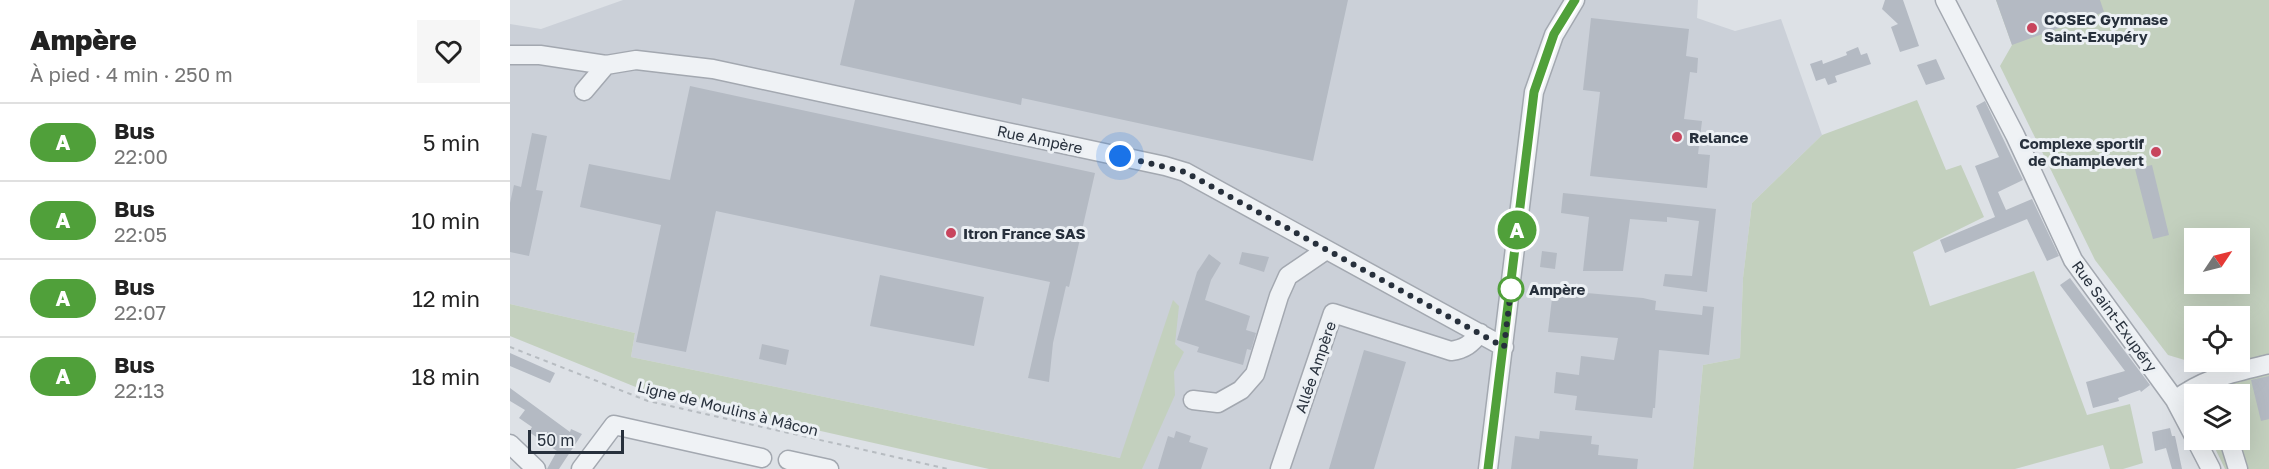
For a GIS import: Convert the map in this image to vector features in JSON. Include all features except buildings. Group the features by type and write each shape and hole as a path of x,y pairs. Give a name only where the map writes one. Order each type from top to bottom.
{"street":[{"path":"1488,469 1534,92 1554,34 1575,0"},
{"name":"Rue Saint-Exupéry","path":"1945,0 2015,135 2073,260 2175,400 2184,417"},
{"name":"Rue Ampère","path":"510,55 540,55 606,65 636,60 713,69 1166,166 1185,172 1504,347"},
{"path":"584,91 606,65"},
{"path":"1193,400 1218,403 1241,390 1255,374 1279,296 1288,276 1326,250"},
{"name":"Allée Ampère","path":"1280,469 1333,313 1451,351 1462,350 1471,344 1480,333"},
{"path":"2175,400 2196,384 2209,378 2269,364"},
{"path":"581,469 614,425 762,458"},
{"path":"510,444 536,469"},
{"name":"Rue Saint-Exupéry","path":"2201,450 2211,469"},
{"path":"2232,450 2238,469"},
{"path":"788,460 829,469"}],"path":[{"name":"Ligne de Moulins à Mâcon","path":"510,347 648,401 948,469"}],"shaded area":[{"path":"623,0 1698,0 1697,18 1735,31 1781,19 1822,135 1752,203 1743,278 1740,358 1703,365 1693,469 1121,469 1120,458 631,357 635,333 510,304 510,24 541,29"}],"green space":[{"name":"Complexe sportif de Champlevert","path":"1996,0 2269,0 2269,354 2250,359 2250,306 2184,306 2184,360 2168,355 2095,260 2000,66 2012,45"},
{"path":"1917,100 1946,170 1961,165 1984,217 1913,252 1930,306 2034,271 2087,415 2130,404 2143,463 2123,469 2110,469 2103,445 2015,469 1693,469 1703,365 1740,358 1743,278 1752,203 1822,135"},
{"path":"1173,300 1179,306 1175,344 1184,352 1174,372 1175,395 1142,469 989,469 648,392 510,336 510,304 635,333 631,357 1120,458"},
{"path":"2269,374 2269,469 2225,469 2216,450 2250,450 2250,384 2229,384"}],"bus line":[{"name":"A","path":"1488,469 1534,92 1554,34 1575,0"}],"place":[{"name":"COSEC Gymnase Saint-Exupéry","path":"2032,28"},
{"name":"Relance","path":"1677,137"},
{"name":"Complexe sportif de Champlevert","path":"2156,152"},
{"name":"Itron France SAS","path":"951,233"},
{"name":"Ampère","path":"1511,289"}],"route":[{"path":"1120,156 1185,172 1210,188 1504,347 1511,289"}]}
